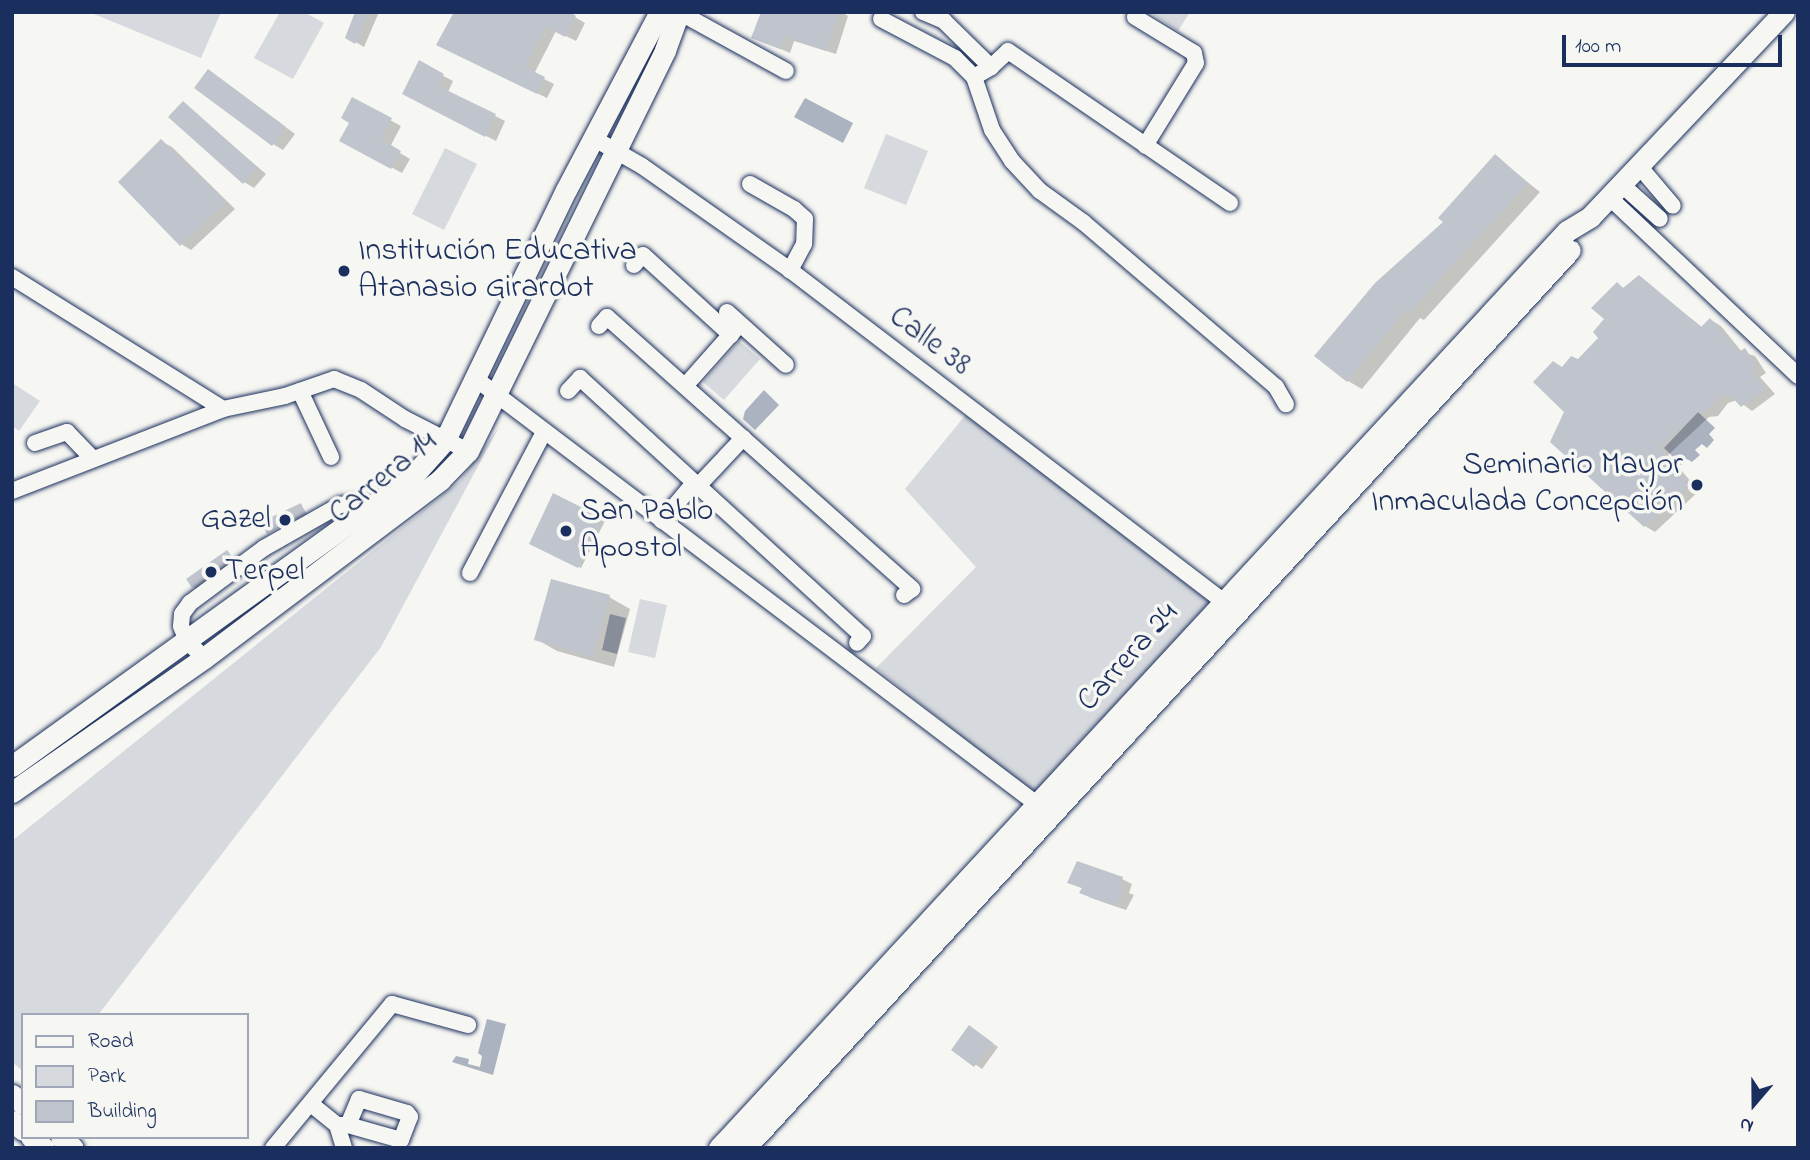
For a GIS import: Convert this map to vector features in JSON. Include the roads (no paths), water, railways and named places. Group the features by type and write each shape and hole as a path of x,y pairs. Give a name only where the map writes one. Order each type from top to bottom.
{"main road":[{"name":"Carrera 14","path":"12,766 412,477 444,440 566,190 660,12"},
{"name":"Carrera 14","path":"12,792 204,658 440,480 468,451 665,50 679,12"},
{"name":"Carrera 24","path":"719,1148 1045,810 1472,357 1578,241 1590,216 1784,12"},
{"name":"Carrera 24","path":"745,1148 1045,810 1223,601 1472,357"}],"street":[{"path":"679,12 786,71"},
{"path":"923,12 944,21 991,67"},
{"path":"1135,17 1194,53 1196,63 1145,146"},
{"path":"881,19 955,58 974,77 992,130 1012,161 1040,191 1083,222 1276,387 1286,404"},
{"path":"974,77 991,67 1008,51 1230,203"},
{"name":"Calle 38","path":"593,138 790,270 1223,601"},
{"path":"1639,166 1673,206"},
{"path":"750,184 794,209 805,219 804,244 790,270"},
{"path":"566,190 588,203"},
{"path":"1615,191 1660,219"},
{"path":"1615,191 1798,376"},
{"path":"634,265 643,255 735,330 786,365"},
{"path":"12,277 223,409"},
{"path":"727,312 735,330"},
{"path":"599,326 607,317 912,589 904,595"},
{"path":"685,386 735,330"},
{"path":"568,391 580,378 863,635 857,643"},
{"path":"12,491 223,409 300,391 334,379 361,390 444,440 468,451"},
{"path":"476,379 1045,810"},
{"path":"300,391 331,457"},
{"path":"35,443 67,432 93,459"},
{"path":"470,573 544,432"},
{"path":"665,524 743,438"},
{"path":"204,658 187,641 182,614 190,603 264,548 340,505 356,503 370,507"},
{"path":"264,548 280,572"},
{"path":"273,1148 392,1004 468,1025"},
{"path":"311,1104 343,1125 344,1148"}],"place":[{"name":"Institución Educativa Atanasio Girardot","path":"344,271"},
{"name":"Seminario Mayor Inmaculada Concepción","path":"1697,485"},
{"name":"Gazel","path":"285,520"},
{"name":"San Pablo Apostol","path":"566,531"},
{"name":"Terpel","path":"211,572"}]}
